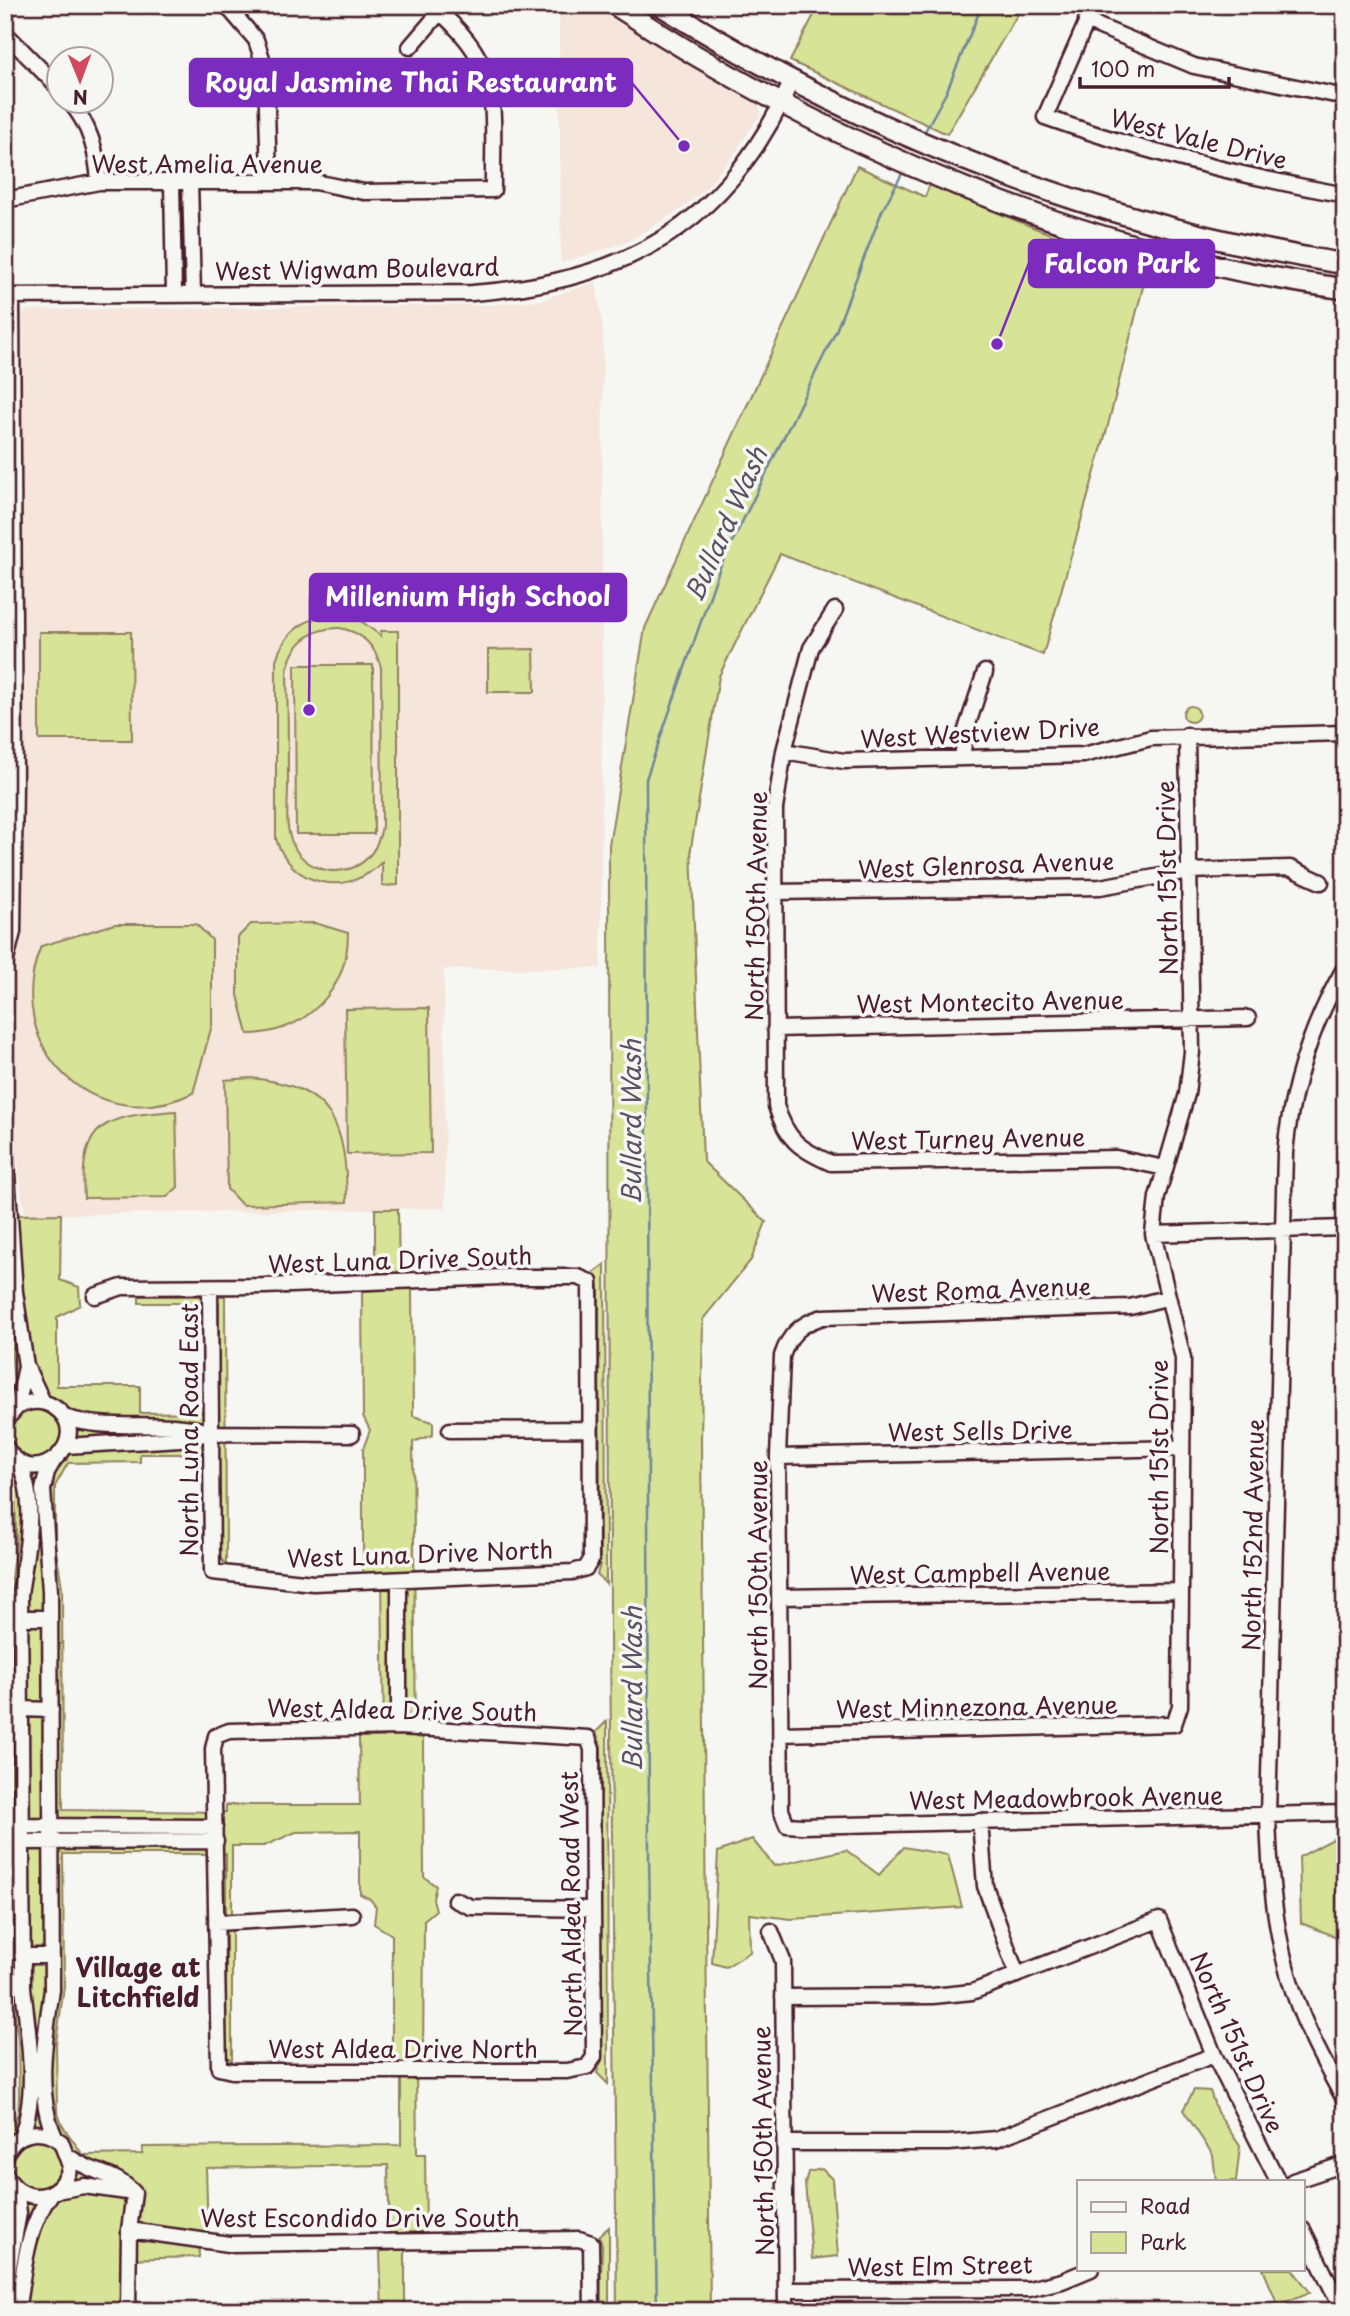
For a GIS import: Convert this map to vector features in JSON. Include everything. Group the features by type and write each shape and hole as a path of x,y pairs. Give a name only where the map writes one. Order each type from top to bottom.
{"main road":[{"path":"615,5 781,105 930,173 1056,220 1170,254 1246,272 1345,289"},
{"path":"660,5 791,82 885,128 1046,192 1236,245 1345,264"}],"street":[{"path":"226,5 256,40 266,71 269,181"},
{"path":"1094,5 1086,21 1194,66 1345,97"},
{"path":"410,47 436,9"},
{"name":"West Amelia Avenue","path":"5,200 99,182 269,181 315,182 363,191 493,190 492,99 488,74 475,48 436,9"},
{"name":"West Vale Drive","path":"1086,21 1045,117 1164,156 1251,177 1345,195"},
{"path":"5,33 46,75"},
{"name":"West Wigwam Boulevard","path":"9,296 472,293 541,284 587,273 640,251 706,208 739,174 763,140 791,82"},
{"path":"79,116 89,132 97,157 99,182"},
{"path":"172,182 174,294"},
{"path":"190,182 193,294"},
{"path":"5,964 13,932 10,874 9,296"},
{"name":"North 150th Avenue","path":"783,1129 776,1106 775,809 784,751 811,648 835,610"},
{"path":"962,758 966,730 985,672"},
{"name":"West Westview Drive","path":"784,751 828,760 1083,755 1151,738 1345,733"},
{"name":"North 151st Drive","path":"1174,1724 1180,1706 1183,1358 1177,1324 1166,1298 1153,1234 1157,1197 1187,1094 1192,1052 1187,735"},
{"name":"West Glenrosa Avenue","path":"774,892 1100,887 1189,870 1290,868 1321,882"},
{"name":"North 152nd Avenue","path":"1345,967 1318,1019 1294,1093 1285,1153 1268,1815 1272,1890 1281,1952 1307,2029 1345,2101"},
{"name":"West Montecito Avenue","path":"775,1029 1248,1018"},
{"name":"West Turney Avenue","path":"783,1129 804,1151 831,1163 1116,1158 1165,1168"},
{"path":"5,1143 12,1270 26,1366 43,1402"},
{"path":"1153,1234 1345,1228"},
{"name":"West Luna Drive South","path":"95,1296 122,1287 578,1277 590,1282 590,1429"},
{"name":"North Luna Road East","path":"210,1287 212,1572"},
{"name":"West Roma Avenue","path":"798,1328 810,1321 838,1315 1130,1307 1166,1298"},
{"name":"North 150th Avenue","path":"788,1825 781,1811 778,1457 782,1356 786,1344 798,1328"},
{"path":"5,1421 17,1406 26,1366"},
{"path":"17,1406 43,1402 51,1405 64,1417 86,1425 182,1425 210,1433"},
{"path":"64,1417 68,1436 66,1446 47,1472 43,1490 50,1618 52,1956 52,1990 45,2037 45,2101 48,2123 68,2156 87,2169 122,2180 134,2193"},
{"path":"450,1430 590,1429"},
{"name":"West Luna Drive North","path":"212,1572 313,1583 573,1572 586,1568 592,1560 590,1429"},
{"path":"66,1446 180,1439 210,1433 352,1434"},
{"path":"5,1446 16,1460 27,1485 28,1542 20,1594 20,1618 22,1956 28,2036 29,2114 20,2137"},
{"name":"West Sells Drive","path":"778,1457 1182,1448"},
{"path":"16,1460 35,1466 54,1460"},
{"path":"399,1580 399,1727"},
{"name":"West Campbell Avenue","path":"780,1597 1181,1591"},
{"path":"20,1618 50,1618"},
{"path":"21,1709 51,1710"},
{"name":"West Minnezona Avenue","path":"781,1734 1174,1724"},
{"name":"West Aldea Drive South","path":"215,1834 213,1749 216,1736 229,1731 399,1727 588,1738"},
{"name":"North Aldea Road West","path":"587,2067 594,2057 592,1749 588,1738"},
{"name":"West Meadowbrook Avenue","path":"788,1825 1345,1814"},
{"path":"783,1997 947,1996 983,1989 1017,1975 985,1886 980,1821"},
{"path":"22,1826 215,1834"},
{"path":"22,1842 215,1834"},
{"path":"215,1834 216,1923 352,1915"},
{"path":"455,1900 471,1907 593,1909"},
{"name":"North 151st Drive","path":"1017,1975 1159,1920 1214,2055 1277,2180"},
{"name":"West Aldea Drive North","path":"216,1923 219,2068 232,2071 402,2073 568,2071 587,2067"},
{"name":"North 150th Avenue","path":"771,1931 783,1961 786,2311"},
{"path":"22,1956 52,1956"},
{"path":"785,2143 949,2143 996,2139 1214,2055"},
{"path":"5,2158 12,2143 20,2137 38,2132 55,2137"},
{"path":"17,2311 38,2211 68,2176 68,2156"},
{"path":"1296,2180 1345,2164"},
{"path":"5,2173 16,2190 19,2213 5,2287"},
{"path":"16,2190 33,2197 84,2186 134,2193"},
{"path":"128,2311 129,2230 134,2193"},
{"name":"West Escondido Drive South","path":"129,2230 229,2245 579,2239 591,2243 592,2311"},
{"path":"1304,2232 1343,2311"},
{"name":"West Elm Street","path":"787,2290 1029,2289 1062,2281 1089,2270"}],"shaded area":[{"path":"564,5 601,5 682,58 757,100 761,113 735,153 707,187 684,207 627,242 561,263 559,18"},
{"path":"596,282 603,330 601,968 444,969 445,1208 25,1215 5,1077 5,971 11,955 18,317 29,310 490,305 540,300"}],"green space":[{"path":"814,5 1023,5 947,134 790,61 816,11"},
{"path":"857,166 925,197 930,184 1065,239 1093,248 1150,259 1107,429 1043,655 780,554 719,676 691,848 703,1161 766,1222 751,1260 703,1319 701,1441 710,2311 617,2311 610,1641 609,845 645,628"},
{"path":"329,615 357,618 381,636 381,631 398,631 398,885 382,886 382,862 353,880 337,883 307,877 294,868 283,855 276,839 276,660 289,635 303,624","holes":["340,628 361,636 371,646 381,667 382,826 376,845 364,861 352,868 334,871 316,867 308,862 295,849 289,834 287,674 297,646 311,634"]},
{"path":"39,632 131,632 132,740 39,740"},
{"path":"534,649 535,692 488,692 488,650"},
{"path":"295,665 373,665 374,834 296,834"},
{"path":"1188,706 1194,706 1199,714 1197,720 1188,722 1183,717 1183,711"},
{"path":"315,923 348,933 346,954 331,990 305,1017 269,1032 248,1034 238,995 238,937 251,924"},
{"path":"115,924 196,924 212,940 212,1025 193,1093 156,1104 122,1104 91,1094 64,1075 45,1049 34,1018 32,983 41,946"},
{"path":"429,1008 431,1153 347,1154 345,1009"},
{"path":"250,1078 278,1082 300,1090 317,1100 330,1114 343,1151 347,1202 242,1205 227,1189 225,1080"},
{"path":"176,1111 178,1187 167,1197 84,1198 87,1152 102,1127 132,1116"},
{"path":"375,1209 398,1209 399,1289 412,1289 413,1416 433,1422 433,1435 413,1442 416,1737 423,1738 424,1877 436,1886 433,1899 436,1910 424,1920 423,2063 416,2064 417,2154 425,2154 426,2232 405,2233 405,2311 382,2311 380,2251 390,2251 388,2165 206,2168 208,2234 198,2233 199,2257 121,2259 121,2311 5,2311 5,2229 8,2213 5,2198 5,2135 18,2113 19,2097 18,2038 11,1991 10,1584 16,1543 15,1484 5,1467 5,1400 14,1383 11,1347 5,1348 5,1239 17,1215 61,1214 60,1280 79,1287 80,1305 57,1317 57,1386 140,1386 140,1413 219,1412 219,1303 139,1303 139,1296 225,1296 226,1565 220,1558 219,1454 140,1454 140,1462 68,1463 55,1486 55,1544 62,1587 63,1810 226,1812 226,1805 360,1805 359,1737 384,1737 382,1573 363,1574 363,1449 370,1430 363,1416 362,1291 375,1290","holes":["360,1831 360,1894 370,1899 376,1907 374,1924 392,1935 392,2063 401,2064 401,2145 143,2147 142,2154 83,2155 62,2125 57,2110 56,2043 64,1987 63,1854 226,1854 226,2055 232,2062 232,1846 264,1846 296,1832"]},
{"path":"605,1264 606,1584 597,1575 600,1564 599,1286 594,1272"},
{"path":"607,1721 608,2084 597,2073 601,2061 601,1745 596,1732"},
{"path":"1335,1838 1345,1839 1345,1914 1339,1938 1301,1923 1299,1857"},
{"path":"752,1839 774,1866 846,1850 879,1875 904,1847 948,1855 962,1907 791,1919 749,1914 750,1952 726,1967 712,1963 718,1852"},
{"path":"1194,2090 1210,2091 1217,2112 1240,2146 1236,2180 1216,2180 1213,2155 1183,2110"},
{"path":"822,2169 832,2179 838,2256 812,2259 805,2183 808,2172"},
{"path":"609,2227 609,2311 600,2311 602,2245 599,2236"},
{"path":"1263,2270 1293,2270 1310,2292 1278,2305"}],"waterway":[{"name":"Bullard Wash","path":"924,133 946,93 982,5"},
{"name":"Bullard Wash","path":"657,2311 649,1859 646,779 720,567 836,331 882,211 904,170"}],"place":[{"name":"Royal Jasmine Thai Restaurant","path":"684,146"},
{"name":"Falcon Park","path":"997,344"},
{"name":"Millenium High School","path":"309,710"}],"district":[{"name":"Village at Litchfield","path":"138,1980"}]}
